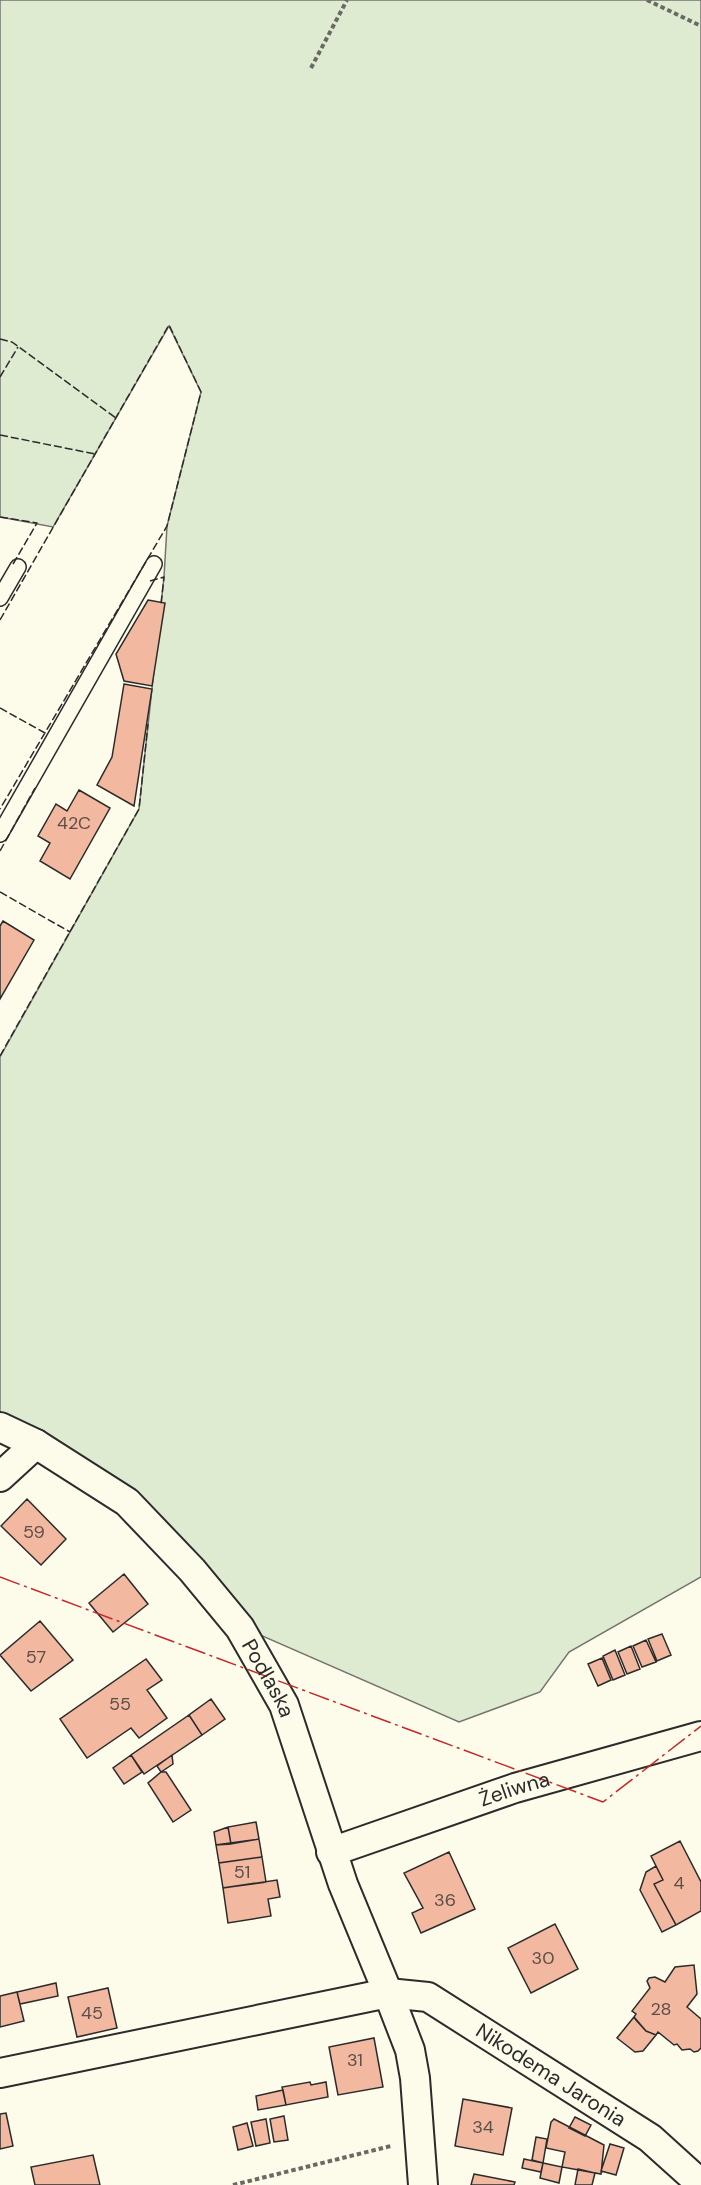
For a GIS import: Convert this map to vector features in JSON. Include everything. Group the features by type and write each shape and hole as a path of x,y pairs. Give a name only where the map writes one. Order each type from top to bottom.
{"street":[{"name":"Podlaska","path":"0,1427 36,1444 127,1502 192,1570 240,1628 284,1705 331,1852 410,2050 423,2185"},
{"path":"0,1477 36,1444"},
{"name":"Żeliwna","path":"331,1852 515,1788 701,1736"},
{"path":"0,2073 388,1993"},
{"name":"Nikodema Jaronia","path":"388,1993 428,1997 650,2138 701,2184"}],"lane":[{"path":"0,834 154,564"},
{"path":"0,598 18,567"}],"path":[{"path":"311,68 347,0"},
{"path":"647,0 701,27"},
{"path":"233,2185 420,2138"}],"green space":[{"path":"0,0 701,0 701,1577 569,1652 540,1692 459,1722 260,1635 206,1566 0,1417 0,1057 139,809 164,577 167,526 201,392 169,326 53,527 0,517"}],"building":[{"path":"148,600 165,603 152,686 124,681 116,654"},
{"path":"124,684 152,689 134,806 97,785 112,757"},
{"path":"79,790 110,808 70,879 40,861 50,843 38,836 56,804 67,811"},
{"path":"3,921 34,940 0,999 0,926"},
{"path":"27,1499 66,1539 41,1565 1,1526"},
{"path":"124,1574 148,1604 113,1632 89,1603"},
{"path":"40,1621 73,1660 31,1691 0,1655"},
{"path":"662,1634 671,1655 657,1661 648,1639"},
{"path":"646,1640 656,1662 642,1667 633,1646"},
{"path":"631,1646 640,1669 627,1674 618,1652"},
{"path":"615,1650 625,1675 613,1680 603,1656"},
{"path":"602,1658 611,1680 598,1686 588,1664"},
{"path":"146,1659 162,1680 147,1690 167,1718 139,1738 131,1728 87,1758 60,1719"},
{"path":"211,1699 225,1719 202,1735 189,1715"},
{"path":"189,1715 202,1735 144,1774 131,1755"},
{"path":"131,1755 142,1772 124,1784 113,1768"},
{"path":"172,1755 173,1764 161,1772 157,1766"},
{"path":"161,1772 166,1772 191,1810 173,1822 148,1783"},
{"path":"256,1822 259,1839 231,1844 228,1827"},
{"path":"228,1827 231,1844 216,1845 214,1832"},
{"path":"259,1839 262,1857 219,1863 216,1845"},
{"path":"680,1841 701,1882 701,1911 676,1925 654,1884 663,1880 651,1856"},
{"path":"449,1852 475,1909 421,1933 412,1913 423,1908 404,1873"},
{"path":"262,1857 266,1882 223,1888 219,1863"},
{"path":"656,1866 663,1880 654,1884 676,1925 662,1932 640,1890 646,1872"},
{"path":"277,1880 280,1897 268,1899 271,1916 228,1923 223,1888"},
{"path":"555,1924 578,1969 531,1993 508,1948"},
{"path":"694,1965 697,1994 687,2007 701,2019 701,2048 694,2052 690,2049 682,2050 658,2032 656,2035 646,2031 636,2020 634,2017 636,2014 632,2011 650,1988 647,1981 649,1978 655,1977 665,1982 675,1967"},
{"path":"56,1983 58,1996 20,2004 17,1992"},
{"path":"108,1988 117,2028 77,2037 68,1997"},
{"path":"17,1992 24,2021 0,2027 0,1996"},
{"path":"634,2017 646,2031 656,2035 643,2051 635,2052 617,2038"},
{"path":"374,2038 383,2087 338,2095 329,2047"},
{"path":"310,2082 311,2085 326,2082 328,2097 286,2105 282,2087"},
{"path":"283,2090 286,2105 258,2110 256,2096"},
{"path":"463,2099 512,2108 503,2155 455,2146"},
{"path":"6,2113 13,2146 0,2149 0,2114"},
{"path":"284,2116 288,2140 274,2142 270,2119"},
{"path":"575,2117 591,2125 585,2136 569,2128"},
{"path":"266,2119 270,2143 256,2146 251,2122"},
{"path":"554,2119 604,2145 601,2174 562,2167 565,2152 546,2148 551,2122"},
{"path":"247,2123 253,2146 238,2150 233,2127"},
{"path":"536,2137 547,2139 543,2163 532,2160"},
{"path":"610,2144 624,2148 616,2175 601,2171"},
{"path":"93,2155 100,2185 35,2185 31,2167"},
{"path":"524,2159 543,2163 541,2172 522,2168"},
{"path":"543,2163 562,2167 559,2183 540,2178"},
{"path":"578,2169 595,2173 592,2185 575,2185"},
{"path":"474,2174 515,2182 514,2185 471,2185"}],"fence":[{"path":"0,620 169,325 201,392 167,526 0,809"},
{"path":"0,339 12,342 116,418"},
{"path":"0,377 18,347"},
{"path":"0,435 95,454"},
{"path":"0,517 37,523 13,564"},
{"path":"150,581 164,577 161,604"},
{"path":"0,708 45,733"},
{"path":"0,1056 139,809 148,724"},
{"path":"0,851 35,788"},
{"path":"0,892 70,932"}],"power":[{"path":"0,1577 603,1802 701,1726"}]}
